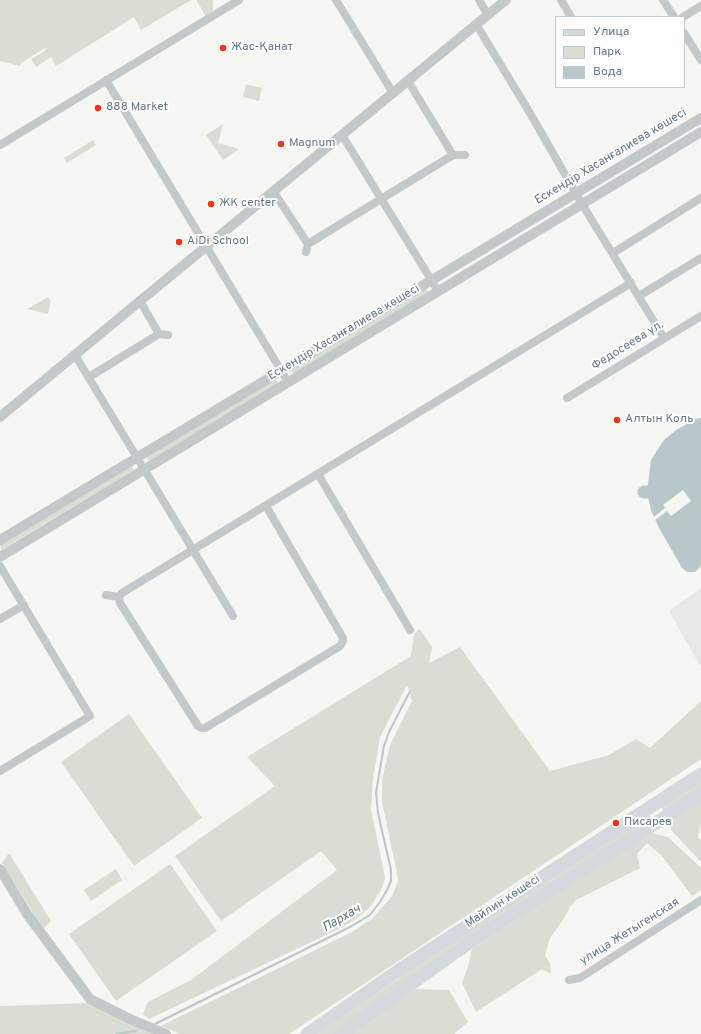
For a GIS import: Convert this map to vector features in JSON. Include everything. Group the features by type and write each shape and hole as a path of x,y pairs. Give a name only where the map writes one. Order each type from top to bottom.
{"main road":[{"name":"Майлин көшесі","path":"307,1034 399,970 701,774"},
{"name":"Майлин көшесі","path":"341,1034 466,945 701,794"},
{"path":"650,807 659,821"}],"street":[{"path":"0,144 239,0"},
{"path":"336,0 393,93"},
{"path":"479,0 488,15"},
{"path":"0,417 506,0"},
{"path":"561,0 570,16"},
{"path":"663,0 673,16"},
{"path":"685,16 701,6"},
{"path":"476,24 530,113 582,204 664,338"},
{"path":"685,35 701,60"},
{"path":"106,80 288,382"},
{"path":"408,81 453,155"},
{"name":"Ескендір Хасанғалиева көшесі","path":"0,540 701,118"},
{"name":"Ескендір Хасанғалиева көшесі","path":"0,557 701,132"},
{"path":"342,135 438,291"},
{"path":"273,191 307,248 381,199 453,155 464,155"},
{"path":"613,253 701,198"},
{"path":"638,296 701,258"},
{"path":"266,506 343,638 342,644 205,728 201,728 198,726 120,603 119,597 122,592 192,551 631,283"},
{"path":"140,301 160,334"},
{"name":"Федосеева ул.","path":"567,398 701,316"},
{"path":"89,378 160,334 168,335"},
{"path":"75,355 232,616"},
{"path":"318,474 410,630"},
{"path":"0,566 90,716 0,771"},
{"path":"106,595 119,597"},
{"path":"0,619 24,604"},
{"path":"0,869 27,914 90,999 130,1019 166,1034"},
{"name":"улица Жетыгенская","path":"569,980 580,978 673,917 690,909 701,900"}],"shaded area":[{"path":"701,588 701,667 669,611"}],"green space":[{"path":"0,0 191,0 141,30 134,17 56,66 51,57 36,67 31,59 46,50 45,48 21,63 20,66 0,61"},
{"path":"196,0 213,0 213,11 206,16"},
{"path":"246,84 262,88 259,101 243,97"},
{"path":"223,124 218,143 239,149 223,160 206,135"},
{"path":"93,140 96,145 67,163 64,158"},
{"path":"424,286 428,292 293,374 290,368"},
{"path":"48,297 51,301 48,314 27,309"},
{"path":"275,378 278,383 149,461 146,456"},
{"path":"131,465 134,470 1,550 0,543"},
{"path":"420,629 432,647 429,663 460,647 550,771 609,755 636,739 650,748 701,701 701,759 289,1034 179,1034 161,1026 352,932 373,918 392,896 398,881 382,802 382,780 390,745 412,701 407,685 380,737 373,779 371,809 385,878 381,890 371,906 358,918 341,928 149,1019 143,1014 148,1002 191,980 337,870 321,851 221,921 175,856 275,786 247,757 411,656 414,634"},
{"path":"129,714 202,818 134,866 61,762"},
{"path":"701,780 701,789 664,812 660,806"},
{"path":"701,801 701,823 698,837 701,840 701,862 672,831 669,822"},
{"path":"648,813 652,820 335,1034 318,1034 460,936"},
{"path":"651,833 668,837 701,868 701,890 692,896 662,856 647,843 637,854 640,868 576,900 570,907 565,917 550,938 545,955 550,964 551,974 542,969 476,1012 462,983 472,949"},
{"path":"9,853 51,921 43,929 2,863"},
{"path":"170,864 217,931 116,1001 69,934"},
{"path":"116,869 122,880 91,901 84,890"},
{"path":"414,989 449,990 468,1022 454,1034 350,1034"},
{"path":"90,1003 154,1034 0,1034 0,1006"}],"water":[{"path":"701,418 701,566 695,572 687,572 682,568 658,526 651,510 647,492 651,460 664,440 676,430 696,419"}],"pier":[{"path":"683,490 691,501 671,516 667,511 655,520 654,517 665,508 663,505"}],"waterway":[{"name":"Пархач","path":"155,1024 350,927 370,915 380,902 391,881 391,870 378,813 376,792 384,746 389,732 409,693"},
{"name":"Пархач","path":"116,1034 136,1031"}],"place":[{"name":"Жас-Қанат","path":"223,48"},
{"name":"888 Market","path":"98,108"},
{"name":"Magnum","path":"281,144"},
{"name":"ЖК center","path":"211,204"},
{"name":"AiDi School","path":"179,242"},
{"name":"Алтын Коль","path":"617,420"},
{"name":"Писарев","path":"616,823"}]}
